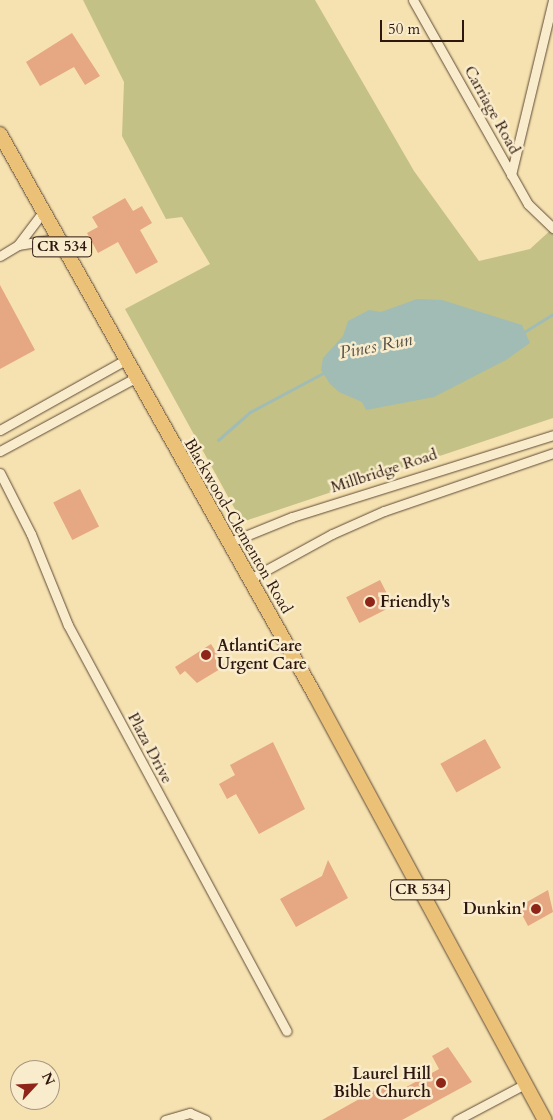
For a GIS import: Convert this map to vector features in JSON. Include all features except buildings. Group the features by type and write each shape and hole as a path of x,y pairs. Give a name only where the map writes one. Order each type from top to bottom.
{"main road":[{"name":"Blackwood-Clementon Road","path":"0,134 57,240 248,580 315,695 546,1120"}],"street":[{"name":"Carriage Road","path":"413,0 528,204 553,228"},
{"path":"511,176 553,0"},
{"path":"0,256 18,245 43,212"},
{"path":"18,245 57,240"},
{"path":"0,430 125,360"},
{"path":"0,451 135,378"},
{"name":"Millbridge Road","path":"228,543 299,514 553,435"},
{"path":"248,580 332,534 384,511 553,453"},
{"name":"Plaza Drive","path":"0,474 31,534 54,599 287,1031"},
{"path":"457,1120 525,1084"},
{"path":"165,1120 190,1113 206,1120"}],"shaded area":[{"path":"83,0 315,0 414,171 479,261 530,249 553,228 553,418 242,522 125,309 210,264 182,217 166,219 122,136 124,82"}],"water":[{"path":"417,299 442,300 522,325 530,343 506,360 434,397 366,410 362,402 339,392 330,384 321,370 323,358 343,336 348,321 369,310 381,312"}],"waterway":[{"name":"Pines Run","path":"524,332 553,314"},
{"name":"Pines Run","path":"218,440 250,412 325,372"}],"place":[{"name":"Friendly's","path":"370,602"},
{"name":"AtlantiCare Urgent Care","path":"206,655"},
{"name":"Dunkin'","path":"536,909"},
{"name":"Laurel Hill Bible Church","path":"441,1083"}]}
